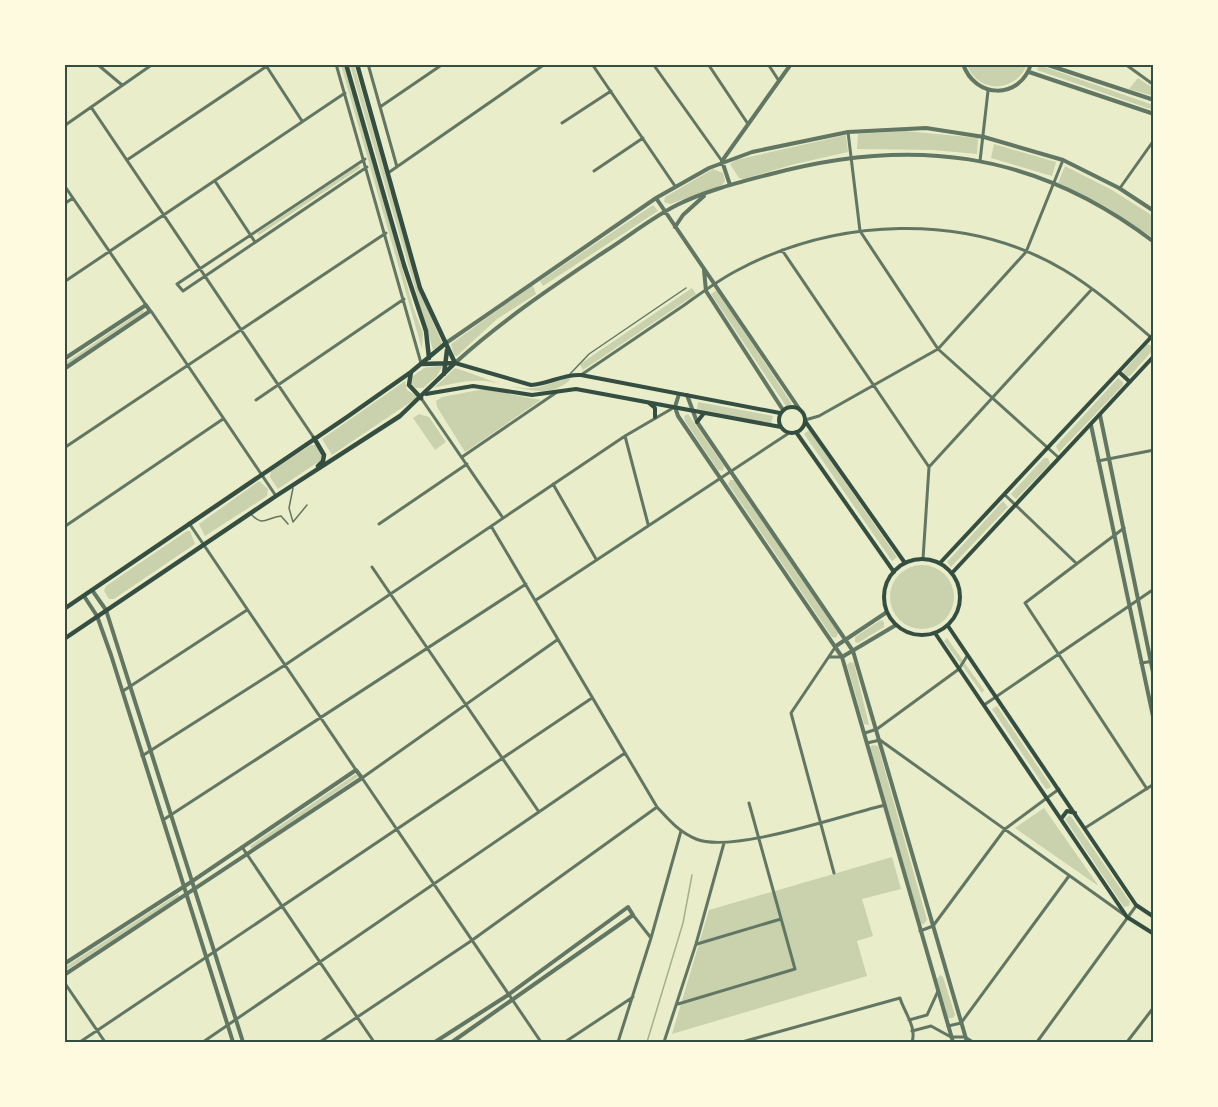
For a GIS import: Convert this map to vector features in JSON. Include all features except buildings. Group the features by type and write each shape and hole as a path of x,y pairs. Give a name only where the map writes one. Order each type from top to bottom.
{"main road":[{"path":"346,64 404,265 426,331 429,358"},
{"path":"357,64 420,288 455,363"},
{"path":"940,563 1152,337"},
{"path":"64,609 411,372 446,345"},
{"path":"444,374 446,345"},
{"path":"952,573 1154,356"},
{"path":"421,364 455,363 531,385 570,374 782,412 795,407 800,410 905,563"},
{"path":"64,639 276,496 400,416 424,396 455,363"},
{"path":"411,372 409,385 424,396 472,386 497,388 524,394 576,389 781,427 789,433 796,432 805,420"},
{"path":"1119,372 1130,382"},
{"path":"649,402 655,408 655,417"},
{"path":"781,427 782,412"},
{"path":"697,422 704,413"},
{"path":"796,432 894,572"},
{"path":"313,472 324,457 314,438"},
{"path":"923,559 940,563 952,573 960,591 960,600 958,610 948,626 935,633 910,634 896,625 887,612 885,591 894,572 905,563 923,559"},
{"path":"948,626 1136,905 1154,917"},
{"path":"935,633 1127,917 1154,934"},
{"path":"1061,819 1068,811 1076,814"}],"street":[{"path":"97,64 122,85"},
{"path":"64,126 153,64"},
{"path":"336,64 386,233 421,364"},
{"path":"368,64 397,167"},
{"path":"380,107 443,64"},
{"path":"388,173 546,64"},
{"path":"592,64 675,186"},
{"path":"653,64 722,161 730,185"},
{"path":"708,64 748,124"},
{"path":"768,64 779,81"},
{"path":"963,64 975,84 988,91 1002,92 1015,87 1029,72 1031,64"},
{"path":"1045,64 1154,100"},
{"path":"1125,64 1154,85"},
{"path":"127,160 267,65 302,121"},
{"path":"722,161 791,65"},
{"path":"1029,72 1154,114"},
{"path":"980,160 988,91"},
{"path":"562,123 611,92"},
{"path":"64,282 345,93"},
{"path":"91,107 314,438"},
{"path":"446,345 656,198 722,161 780,145 848,132 915,128 984,137 1063,160 1119,188 1154,211"},
{"path":"848,132 860,231 938,349 1058,457"},
{"path":"594,171 643,138"},
{"path":"1119,188 1154,140"},
{"path":"455,363 493,328 665,212 730,185 851,156 926,154 980,160 1054,183 1136,229 1154,242"},
{"path":"365,159 177,284 183,291 367,167"},
{"path":"805,420 819,416 938,349 1026,252 1063,160"},
{"path":"215,181 255,242"},
{"path":"64,185 276,496"},
{"path":"675,228 683,214 706,194"},
{"path":"64,204 73,198"},
{"path":"656,198 800,410"},
{"path":"581,375 745,266 782,250 825,237 860,231 911,228 950,231 986,239 1026,252 1064,270 1092,289 1152,337"},
{"path":"64,447 386,233"},
{"path":"782,250 929,467 923,559"},
{"path":"704,269 706,291 782,412"},
{"path":"929,467 994,399 1092,289"},
{"path":"256,400 404,299"},
{"path":"64,359 146,305"},
{"path":"64,369 150,311"},
{"path":"462,457 557,392"},
{"path":"679,394 675,407 678,416 842,657 953,1042"},
{"path":"687,395 690,410 697,422 847,638 853,651 967,1042"},
{"path":"424,396 503,518"},
{"path":"142,756 285,665 625,436 675,407"},
{"path":"1100,416 1154,677"},
{"path":"64,527 223,419"},
{"path":"1091,425 1154,721"},
{"path":"536,600 789,433"},
{"path":"625,436 648,525"},
{"path":"1098,461 1154,450"},
{"path":"379,524 467,464"},
{"path":"553,484 596,559"},
{"path":"1005,495 1076,563"},
{"path":"189,523 395,830 541,1042"},
{"path":"491,526 657,807 681,831 698,839 724,843 759,837 885,805"},
{"path":"1124,528 1025,603 1147,789"},
{"path":"372,567 539,813"},
{"path":"163,821 526,584"},
{"path":"984,705 1154,589"},
{"path":"92,590 106,610 243,1042"},
{"path":"84,596 97,616 233,1042"},
{"path":"122,692 247,610"},
{"path":"834,873 790,712 836,646 887,612"},
{"path":"830,657 842,657 896,625"},
{"path":"64,975 362,778 558,639"},
{"path":"865,733 877,729 959,669 968,655"},
{"path":"1141,663 1152,661"},
{"path":"80,1042 206,960 592,698"},
{"path":"867,743 880,740 1127,917"},
{"path":"203,1042 236,1022 625,753"},
{"path":"64,964 191,882 356,770"},
{"path":"1085,828 1154,784"},
{"path":"920,931 933,926 1005,829 1059,789"},
{"path":"678,1004 795,969 749,803"},
{"path":"320,1042 471,941 657,807"},
{"path":"618,1042 634,996 681,831"},
{"path":"664,1042 678,1004 724,843"},
{"path":"242,847 374,1042"},
{"path":"948,1026 961,1023 1069,876"},
{"path":"1037,1042 1136,905"},
{"path":"435,1042 507,994 628,907 651,938"},
{"path":"452,1042 633,915"},
{"path":"696,944 781,919"},
{"path":"64,982 105,1042"},
{"path":"909,1020 927,1015 938,991"},
{"path":"566,1042 634,996"},
{"path":"742,1042 900,998 912,1031 912,1042"},
{"path":"1127,1042 1154,1007"},
{"path":"912,1031 931,1026 951,1036 965,1037 973,1042"}],"lane":[{"path":"570,374 589,354 686,288"},
{"path":"294,485 289,508 293,522 307,505"},
{"path":"250,514 256,520 264,522 281,516 288,524"}],"green space":[{"path":"341,65 346,65 414,310 423,333 422,349"},
{"path":"350,65 354,65 419,289 442,343 433,350"},
{"path":"967,65 1027,65 1014,81 997,86 979,81"},
{"path":"1039,65 1153,105 1153,110 1037,70"},
{"path":"1138,78 1153,88 1153,96 1129,89"},
{"path":"906,131 978,138 977,154 933,150 857,149 858,134"},
{"path":"846,135 848,152 743,179 739,178 730,164 736,160"},
{"path":"994,144 1056,162 1052,176 991,158"},
{"path":"359,165 360,168 259,235 257,233"},
{"path":"1065,166 1112,190 1153,216 1153,238 1105,206 1058,183"},
{"path":"713,169 723,173 725,181 722,185 670,204 664,202 665,197"},
{"path":"653,205 658,211 543,286 540,281"},
{"path":"531,286 536,294 497,319 457,356 454,355 451,344"},
{"path":"692,288 696,294 583,370 580,364"},
{"path":"717,290 792,404 786,406 711,294"},
{"path":"143,310 144,312 65,366 65,363"},
{"path":"1147,344 1152,346 1152,351 1130,376 1126,377 1123,372"},
{"path":"443,365 437,376 423,388 416,388 412,384 413,376 424,368"},
{"path":"455,368 502,384 472,381 434,388"},
{"path":"569,378 570,380 561,387 550,390 539,391 513,387 537,388 564,379"},
{"path":"1118,378 1123,385 1059,452 1056,446"},
{"path":"405,381 407,390 418,397 332,455 322,439"},
{"path":"484,389 541,400 465,452 437,407 436,401 442,397"},
{"path":"698,402 773,416 771,424 697,409"},
{"path":"419,414 429,417 446,442 435,450 413,418"},
{"path":"688,414 724,466 723,471 718,470 685,421 684,416"},
{"path":"809,430 897,557 892,561 804,434"},
{"path":"311,445 316,445 323,456 321,460 278,489 270,477 271,471"},
{"path":"1044,458 1048,458 1050,464 1016,499 1011,494"},
{"path":"730,480 735,480 838,633 836,638 832,637 728,484"},
{"path":"259,481 268,489 267,496 205,536 199,524"},
{"path":"1003,501 1008,507 951,567 947,562"},
{"path":"190,531 195,544 114,599 109,599 104,591 106,586"},
{"path":"922,565 940,571 948,579 954,597 948,615 940,623 922,629 904,623 896,615 890,597 896,579 904,571"},
{"path":"881,620 884,622 884,627 858,643 855,642 855,637"},
{"path":"947,638 984,690 982,693 944,641"},
{"path":"850,662 854,663 869,725 864,724 847,665"},
{"path":"997,706 1051,786 1050,788 1046,789 992,709"},
{"path":"872,745 878,746 927,920 923,925 920,922 870,748"},
{"path":"356,774 358,777 252,849 250,846"},
{"path":"1044,808 1098,885 1015,828"},
{"path":"1070,815 1130,902 1129,906 1124,907 1065,819"},
{"path":"892,857 901,889 862,899 873,936 857,941 867,976 672,1034 709,910"},
{"path":"178,894 180,897 65,971 65,967"},
{"path":"940,975 943,977 955,1015 953,1018 948,1018 937,979"}],"waterway":[{"path":"647,1042 683,923 692,875"}]}
